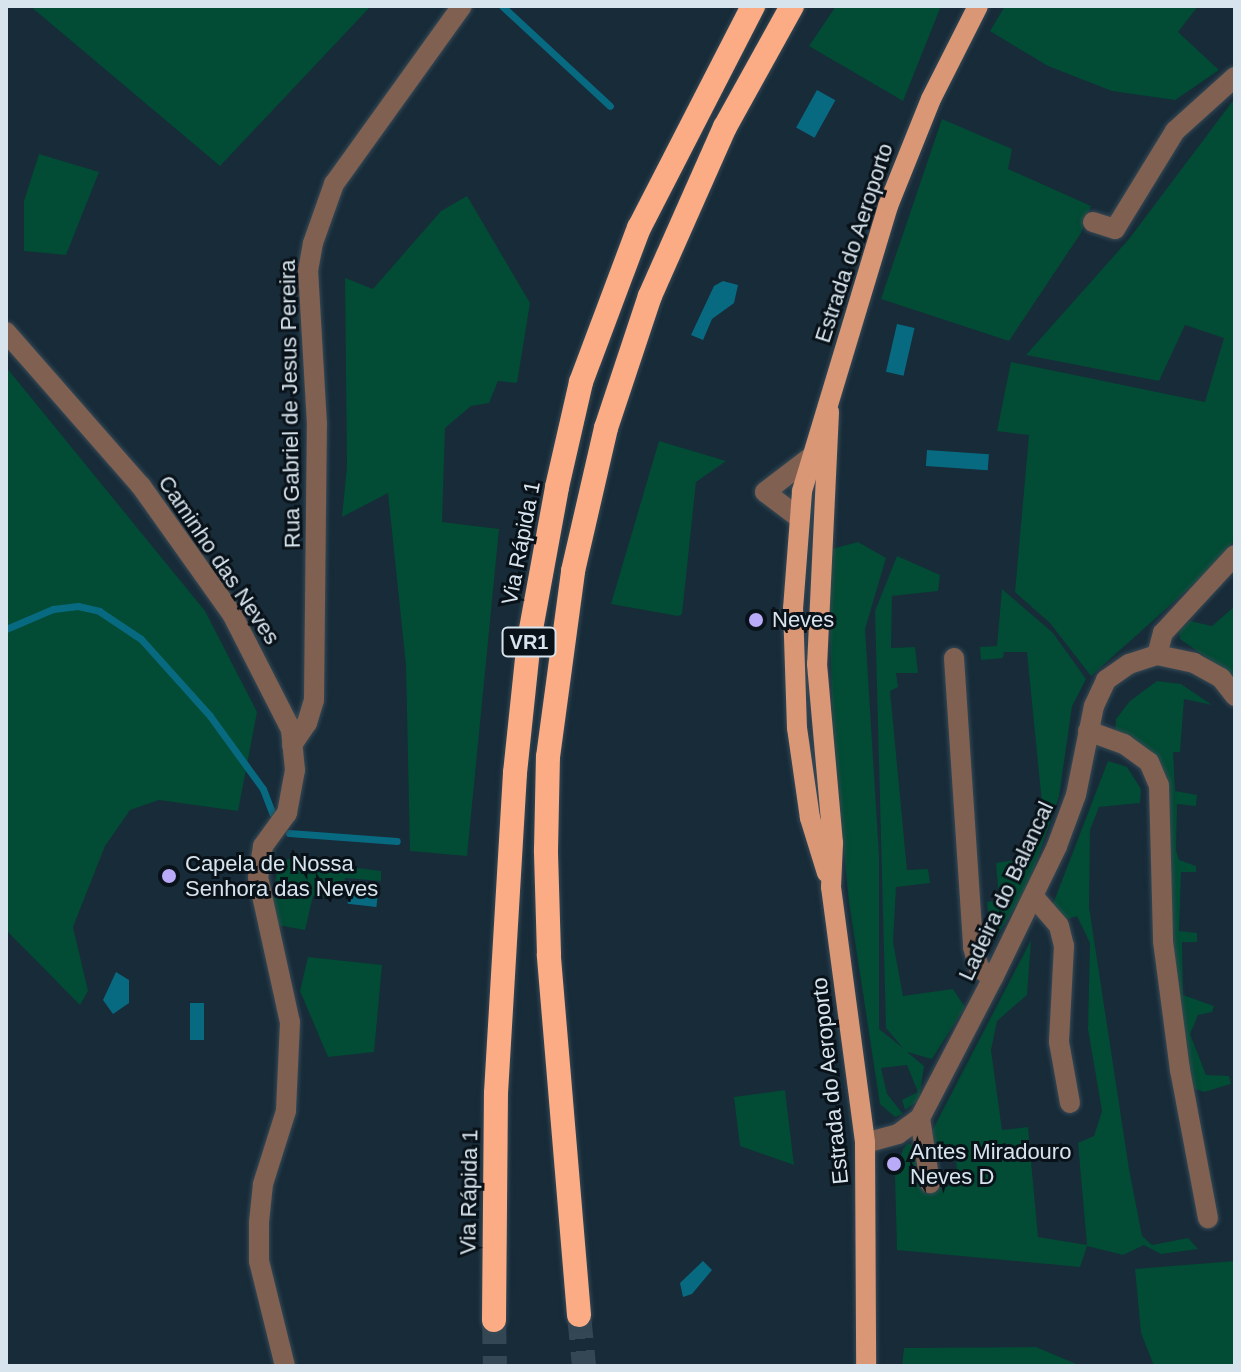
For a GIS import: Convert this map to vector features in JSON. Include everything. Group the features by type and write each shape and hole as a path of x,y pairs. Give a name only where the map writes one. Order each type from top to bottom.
{"highway":[{"name":"Via Rápida 1","path":"494,1320 496,1093 515,773 529,640 557,487 581,382 639,228 753,6"},
{"name":"VR1","path":"579,1315 549,954 546,850 548,757 573,571 606,428 655,283 725,127 792,6"}],"main road":[{"name":"Estrada do Aeroporto","path":"866,1366 865,1143 831,887 810,818 797,728 793,644 798,517 808,459 829,412 888,206 926,111 978,6"},
{"name":"Estrada do Aeroporto","path":"829,412 816,639 833,843 831,887"},
{"path":"798,517 807,544 816,639"}],"street":[{"name":"Rua Gabriel de Jesus Pereira","path":"292,745 307,723 314,700 317,425 308,271 313,243 334,184 462,6"},
{"path":"1093,222 1115,229 1175,131 1235,77"},
{"name":"Caminho das Neves","path":"6,332 141,486 232,614 291,730 295,770 287,813 263,846 258,877 290,1022 286,1111 263,1184 259,1222 259,1261 285,1366"},
{"path":"798,517 765,492 808,459"},
{"path":"1235,555 1163,633 1157,655 1194,663 1221,678 1235,696"},
{"name":"Ladeira do Balancal","path":"920,1118 1034,897 1076,795 1088,731 1106,680 1129,664 1157,655"},
{"path":"954,658 973,947 979,968 993,978"},
{"path":"1088,731 1124,744 1149,762 1159,785 1163,941 1180,1070 1208,1218"},
{"path":"1034,897 1059,926 1064,946 1059,1042 1070,1103"},
{"path":"865,1143 898,1134 920,1118 930,1183"}],"green space":[{"path":"30,6 371,6 220,166"},
{"path":"836,6 941,6 903,101 809,46"},
{"path":"1005,6 1198,6 1178,32 1219,70 1175,100 1112,91 1048,66 990,31"},
{"path":"1235,98 1235,539 1215,565 1091,676 1050,623 1015,592 1029,435 997,431 1011,362 1205,402 1224,338 1185,325 1159,381 1026,355 1129,239"},
{"path":"942,119 1012,149 1008,169 1091,206 1081,233 1009,341 881,299"},
{"path":"39,154 99,172 66,255 24,251 24,201"},
{"path":"467,196 530,303 517,383 498,381 489,403 471,406 445,428 442,522 499,529 467,856 410,851 406,665 388,493 342,517 347,467 345,278 373,289 441,211"},
{"path":"6,367 205,611 257,712 238,811 159,800 130,810 105,846 73,927 88,991 80,1005 6,930"},
{"path":"659,441 726,461 696,482 682,614 678,616 611,604"},
{"path":"858,542 886,558 865,629 879,855 879,1029 903,1048 886,1028 875,611 897,556 940,575 938,591 892,596 891,648 915,647 918,673 896,673 898,687 890,691 907,870 928,869 930,883 896,887 893,942 903,996 953,989 965,1007 932,1059 907,1052 924,1066 919,1100 905,1110 902,1100 918,1092 907,1065 881,1068 887,1094 903,1114 895,1117 880,1104 849,902 833,742 828,550"},
{"path":"1002,589 1053,633 1086,679 1072,706 1059,797 1027,889 991,945 987,902 999,900 996,863 1033,857 1044,824 1027,652 1004,652 1003,658 981,660 980,647 997,646"},
{"path":"1235,606 1234,677 1180,639 1179,631 1190,621 1212,626"},
{"path":"1157,681 1181,684 1212,705 1184,699 1180,752 1173,752 1175,791 1197,795 1196,806 1177,804 1176,850 1179,860 1196,866 1196,872 1181,872 1179,931 1197,933 1197,942 1182,942 1183,995 1214,1006 1212,1012 1198,1015 1190,1034 1206,1075 1229,1076 1231,1084 1204,1092 1189,1087 1173,972 1174,939 1165,896 1166,792 1115,730 1116,719 1130,701"},
{"path":"1108,761 1127,767 1141,789 1140,803 1099,807 1090,830 1089,907 1129,1169 1142,1236 1152,1245 1188,1238 1198,1249 1161,1254 1144,1245 1123,1255 1087,1246 1080,1267 897,1250 895,1176 903,1149 908,1143 917,1148 929,1190 958,1184 955,1149 934,1150 932,1131 1031,940 1027,995 997,1021 991,1050 1002,1130 1028,1127 1038,1237 1087,1245 1078,1143 1094,1136 1102,1111 1088,1029 1090,943 1077,916 1062,921 1053,904"},
{"path":"288,859 381,871 381,881 345,878 343,898 313,896 305,930 277,925 271,910 278,865"},
{"path":"308,957 382,965 374,1052 328,1057 300,991"},
{"path":"785,1090 794,1165 740,1146 734,1097"},
{"path":"1235,1261 1235,1366 1154,1366 1141,1333 1135,1269"},
{"path":"1036,1347 1081,1366 902,1366 904,1348"}],"water":[{"path":"817,90 835,100 815,138 796,128"},
{"path":"723,281 738,285 734,303 712,319 703,340 691,335 714,286"},
{"path":"897,324 915,328 904,376 886,372"},
{"path":"927,450 989,454 988,470 926,466"},
{"path":"350,881 379,884 376,907 348,904"},
{"path":"116,972 129,980 129,1003 113,1014 103,1000"},
{"path":"190,1003 204,1003 204,1040 190,1040"},
{"path":"703,1261 712,1270 692,1294 683,1297 680,1283"}],"waterway":[{"path":"502,6 610,106"},
{"path":"6,629 53,609 78,606 99,611 141,639 210,716 263,789 272,813"},
{"path":"289,833 397,841"}],"tunnel":[{"path":"579,1315 584,1366"},
{"path":"494,1320 495,1366"}],"place":[{"name":"Neves","path":"756,620"},
{"name":"Capela de Nossa Senhora das Neves","path":"169,876"},
{"name":"Antes Miradouro Neves D","path":"894,1164"}]}
